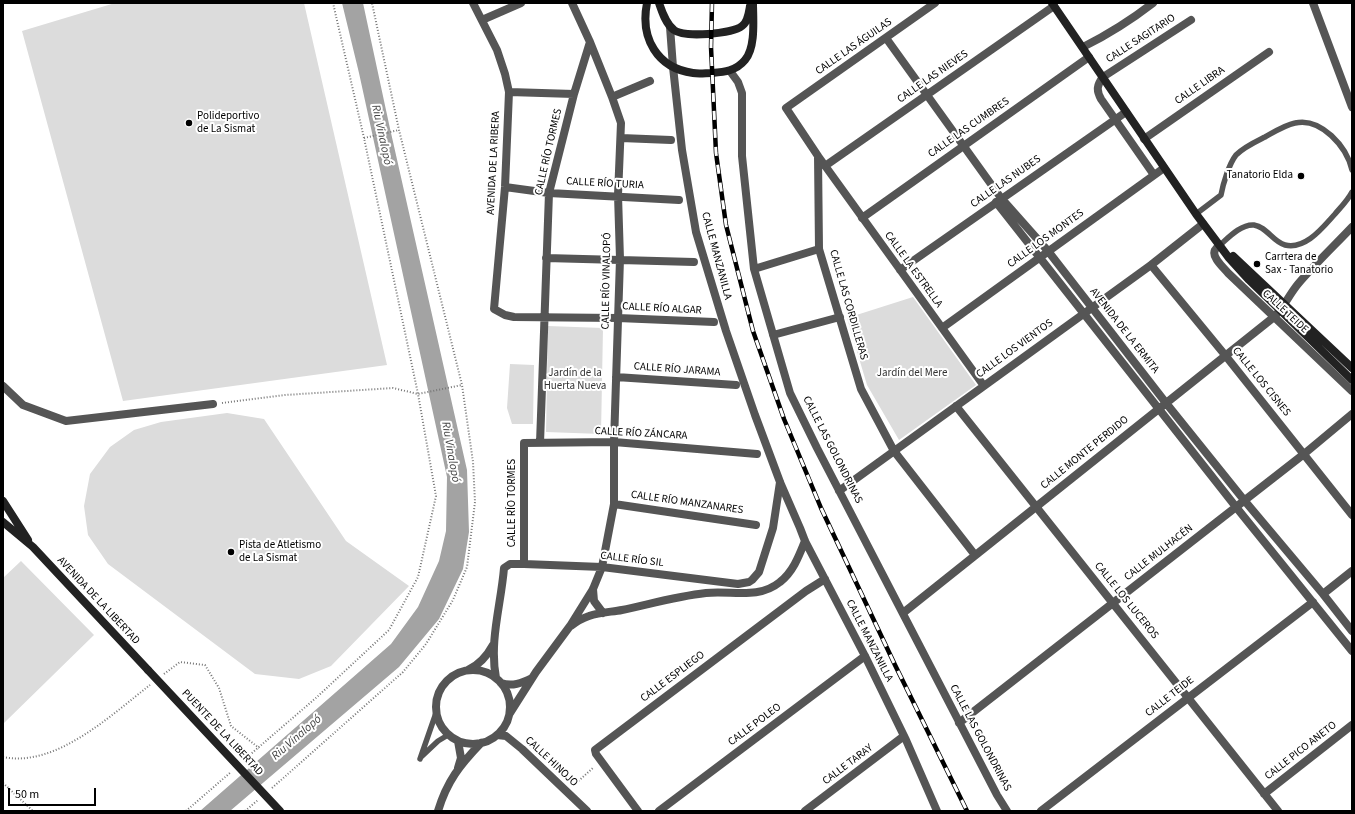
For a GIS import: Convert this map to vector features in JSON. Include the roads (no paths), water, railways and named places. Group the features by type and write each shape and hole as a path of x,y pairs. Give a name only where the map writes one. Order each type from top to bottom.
{"street":[{"name":"AVENIDA DE LA RIBERA","path":"473,3 497,50 509,92 505,187 494,309 505,315 514,317"},
{"path":"482,20 521,3"},
{"name":"CALLE RÍO VINALOPÓ","path":"510,713 570,626 593,589 602,567 614,504 614,442 620,259 618,195 621,123 590,42 572,3"},
{"path":"646,3 646,32 657,54 673,67 693,73 725,72 737,67 745,60 749,53 753,35 752,3"},
{"path":"659,3 670,27 680,33 693,35 736,29 746,22 752,3"},
{"name":"CALLE LAS ÁGUILAS","path":"818,156 786,108 934,3"},
{"path":"1083,48 1137,15 1153,3"},
{"path":"1313,3 1352,107"},
{"path":"1053,4 1196,214 1237,267 1279,310 1352,380"},
{"name":"CALLE LAS NIEVES","path":"825,166 1053,4"},
{"name":"CALLE SAGITARIO","path":"1103,77 1191,20"},
{"name":"CALLE MANZANILLA","path":"670,27 682,150 696,232 726,331 780,482 805,541 865,656 938,811"},
{"name":"AVENIDA DE LA ERMITA","path":"886,38 963,145 999,200 1040,257 1236,507 1352,651"},
{"name":"CALLE RÍO TORMES","path":"540,443 549,193 574,94 590,42"},
{"name":"CALLE LIBRA","path":"1144,139 1269,52"},
{"name":"CALLE LAS CUMBRES","path":"862,218 1089,57"},
{"name":"CALLE LAS GOLONDRINAS","path":"730,70 738,82 742,93 742,156 754,268 790,393 799,414 996,795 1007,811"},
{"path":"1103,77 1097,88 1098,94 1154,176"},
{"path":"612,97 650,81"},
{"path":"509,92 574,94"},
{"name":"CALLE LAS NUBES","path":"900,270 1126,112"},
{"path":"621,138 671,140"},
{"path":"818,156 825,166"},
{"name":"CALLE LAS CORDILLERAS","path":"818,156 820,249 861,389 894,451 975,555"},
{"name":"CALLE LA ESTRELLA","path":"825,166 984,386"},
{"name":"CALLE LOS MONTES","path":"942,328 1164,168"},
{"name":"CALLE RÍO TURIA","path":"505,187 549,193 618,195 679,200"},
{"name":"AVENIDA DE LA ERMITA","path":"999,200 1048,251 1166,403 1352,631"},
{"name":"CALLE LOS VIENTOS","path":"839,491 1151,265 1203,224"},
{"name":"CALLE MONTE PERDIDO","path":"903,613 1166,403 1279,310 1302,280 1352,227"},
{"path":"754,268 820,249"},
{"path":"546,258 694,262"},
{"name":"CALLE LOS CISNES","path":"1151,265 1225,355 1352,515"},
{"path":"1279,310 1352,368"},
{"name":"CALLE TEIDE","path":"1279,310 1352,391"},
{"name":"CALLE RÍO ALGAR","path":"514,317 618,318 714,322"},
{"path":"773,335 840,317"},
{"name":"CALLE RÍO JARAMA","path":"616,377 736,385"},
{"path":"3,386 23,405 66,421 213,404"},
{"name":"CALLE LOS LUCEROS","path":"956,406 1278,811"},
{"name":"CALLE MULHACÉN","path":"959,722 1304,454 1352,414"},
{"name":"CALLE RÍO ZÁNCARA","path":"524,443 614,442 757,454"},
{"name":"CALLE RÍO TORMES","path":"524,443 524,564"},
{"name":"CALLE MANZANILLA","path":"738,584 749,582 759,572 773,528 780,482"},
{"name":"AVENIDA DE LA LIBERTAD","path":"3,501 33,547"},
{"name":"CALLE RÍO MANZANARES","path":"614,504 756,525"},
{"name":"AVENIDA DE LA LIBERTAD","path":"3,522 33,547 148,670"},
{"path":"570,626 589,616 706,593 747,594 768,590 780,583 789,573 805,541"},
{"name":"CALLE RÍO SIL","path":"494,644 504,568 510,564 602,567 738,584"},
{"path":"1323,594 1352,571"},
{"name":"CALLE ESPLIEGO","path":"638,811 596,754 595,750 824,579"},
{"path":"593,589 594,600 603,613"},
{"name":"CALLE TEIDE","path":"1041,811 1313,602"},
{"path":"494,644 499,680 507,692 510,702 510,713 503,729 490,740 470,744 458,741 448,735 438,722 436,701 440,690 447,680 457,674 474,668 489,653 494,644"},
{"name":"CALLE POLEO","path":"659,811 865,656"},
{"name":"PUENTE DE LA LIBERTAD","path":"148,670 280,811"},
{"path":"468,670 478,670 488,673 506,685 518,684 533,678"},
{"name":"CALLE PICO ANETO","path":"1264,794 1352,725"},
{"name":"CALLE HINOJO","path":"497,735 506,736 522,749 587,811"},
{"name":"CALLE TARAY","path":"805,811 904,736"},
{"path":"438,811 444,793 458,768 461,758 458,741"},
{"path":"458,768 481,743"}],"lane":[{"path":"1196,214 1221,195 1224,181 1236,156 1248,146 1283,127 1296,122 1321,127 1330,134 1348,158 1352,170"},
{"path":"1220,245 1245,227 1253,225 1262,227 1284,244 1296,246 1308,240 1320,230 1352,192"},
{"path":"436,713 420,759 438,741 448,735"}],"water":[{"name":"Riu Vinalopó","path":"342,3 363,3 467,470 469,532 463,569 439,619 399,667 230,811 200,811 391,644 418,607 439,561 446,531 447,477 359,73"}],"railway":[{"path":"712,3 711,47 716,153 726,225 753,331 784,419 821,508 895,665 967,811"}],"place":[{"name":"Polideportivo de La Sismat","path":"189,123"},
{"name":"Tanatorio Elda","path":"1301,176"},
{"name":"Carrtera de Sax - Tanatorio","path":"1257,264"},
{"name":"Pista de Atletismo de La Sismat","path":"231,552"}],"park label":[{"name":"Jardín del Mere","path":"912,374"},
{"name":"Jardín de la Huerta Nueva","path":"575,380"}]}
